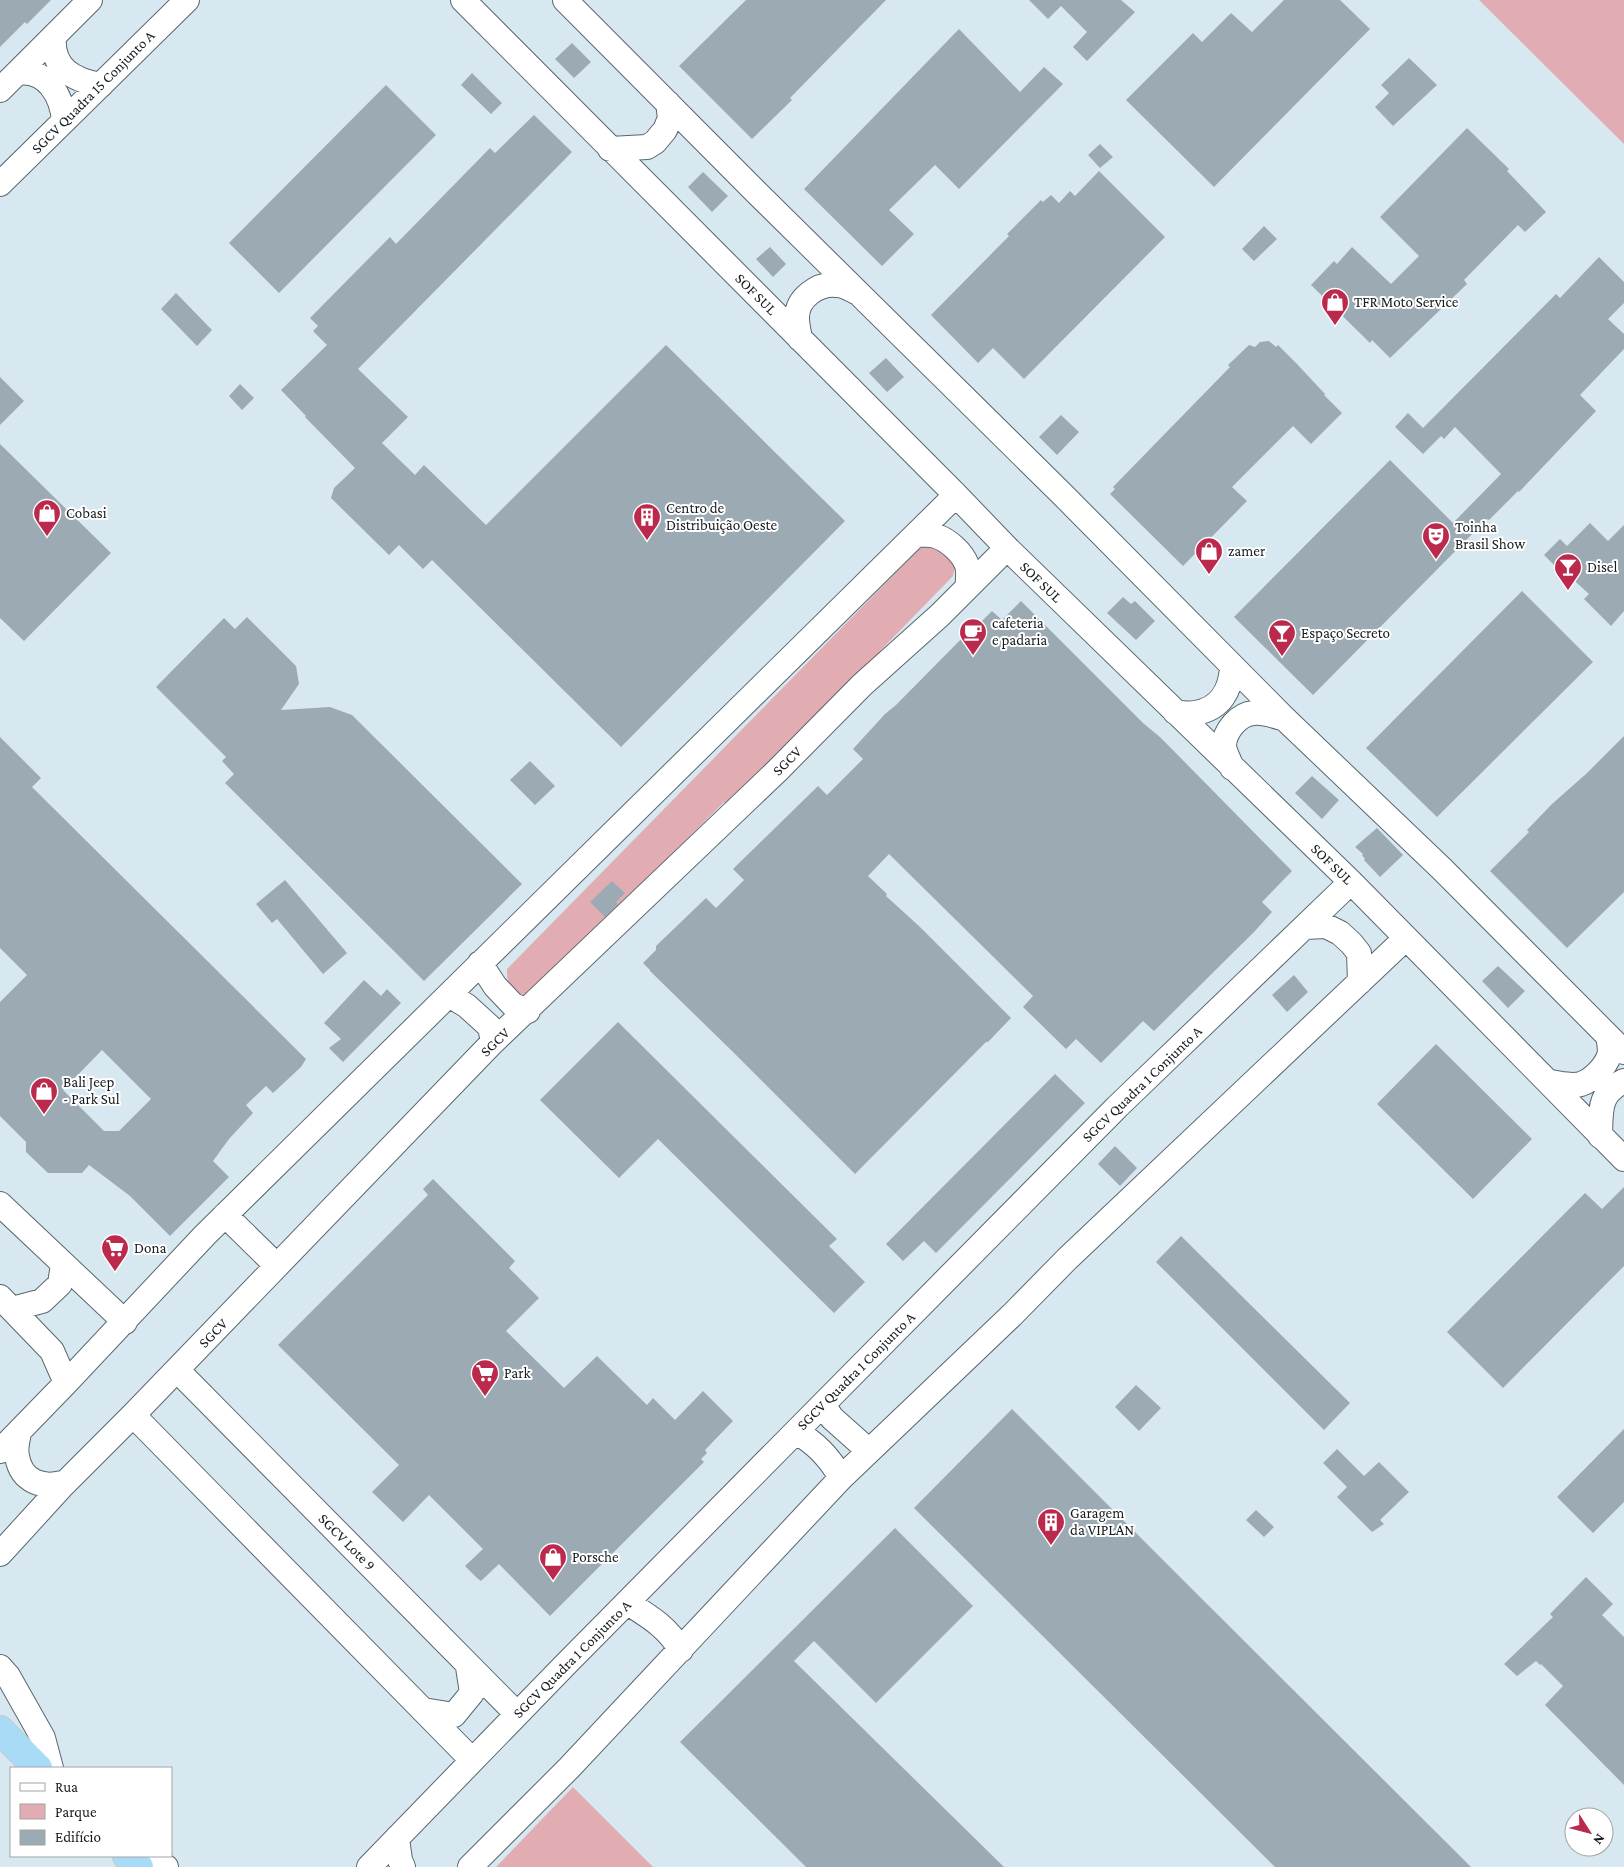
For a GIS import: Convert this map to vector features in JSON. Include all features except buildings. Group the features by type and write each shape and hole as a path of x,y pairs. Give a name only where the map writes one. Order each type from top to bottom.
{"highway":[{"path":"0,1730 37,1767"},
{"path":"128,1857 139,1867"}],"street":[{"path":"0,90 90,0"},
{"name":"SGCV Quadra 15 Conjunto A","path":"0,184 187,0"},
{"name":"SOF SUL","path":"462,0 1007,548 1350,882 1624,1159"},
{"path":"565,0 1077,509 1285,719 1442,869 1569,999 1616,1044 1602,1068 1590,1079 1580,1084 1569,1085 1548,1082"},
{"path":"54,36 53,50 58,62 68,72 83,82 101,86"},
{"path":"18,73 27,72 39,76 50,85 58,95 63,108 64,121"},
{"path":"610,149 647,147 656,142 665,130 670,118 668,103"},
{"path":"800,338 796,318 800,305 809,293 821,286 839,284 858,292"},
{"path":"0,1451 226,1215 956,495"},
{"path":"916,535 935,536 948,542 959,552 966,564 967,588"},
{"name":"SGCV","path":"0,1554 66,1482 177,1370 493,1042 528,1011 778,770 862,685 940,615 1007,548"},
{"path":"1175,712 1194,714 1218,703 1227,692 1231,680 1232,666"},
{"path":"1232,768 1224,747 1226,735 1233,724 1242,717 1253,713 1285,719"},
{"name":"SGCV Quadra 1 Conjunto A","path":"369,1867 517,1714 1117,1107 1350,882"},
{"path":"1305,927 1326,926 1340,933 1351,943 1359,953 1360,982"},
{"path":"470,1867 569,1768 841,1478 1012,1315 1068,1258 1406,938"},
{"path":"480,963 495,986 513,1005 528,1011"},
{"path":"449,995 467,1006 490,1027 493,1042"},
{"path":"1600,1136 1601,1110 1606,1093 1624,1081"},
{"path":"0,1204 125,1322"},
{"path":"226,1215 277,1266"},
{"path":"6,1303 42,1301 60,1284 63,1264"},
{"path":"6,1303 52,1351 66,1383"},
{"name":"SGCV Lote 9","path":"177,1370 298,1495 517,1714"},
{"path":"823,1405 832,1418 869,1451"},
{"path":"133,1415 472,1760"},
{"path":"19,1432 16,1454 20,1467 29,1478 39,1484 54,1486 66,1482"},
{"path":"796,1432 809,1440 832,1462 841,1478"},
{"path":"628,1603 658,1622 674,1639 681,1650"},
{"path":"0,1667 8,1676 43,1738 51,1767"},
{"path":"423,1710 454,1714 472,1694 468,1667"},
{"path":"397,1838 400,1860 403,1867"},
{"path":"148,1857 166,1867"}],"green space":[{"path":"1479,0 1624,0 1624,144"},
{"path":"931,543 954,560 953,576 881,650 860,683 728,816 724,802 528,1001 515,991 508,981 507,969 923,545"},
{"path":"573,1787 653,1867 496,1867"}],"place":[{"name":"TFR Moto Service","path":"1335,326"},
{"name":"Cobasi","path":"47,537"},
{"name":"Centro de Distribuição Oeste","path":"647,541"},
{"name":"Toinha Brasil Show","path":"1436,560"},
{"name":"zamer","path":"1209,575"},
{"name":"Disel","path":"1568,591"},
{"name":"cafeteria e padaria","path":"973,656"},
{"name":"Espaço Secreto","path":"1282,657"},
{"name":"Bali Jeep - Park Sul","path":"44,1115"},
{"name":"Dona","path":"115,1272"},
{"name":"Park","path":"485,1397"},
{"name":"Garagem da VIPLAN","path":"1051,1546"},
{"name":"Porsche","path":"553,1581"}]}
